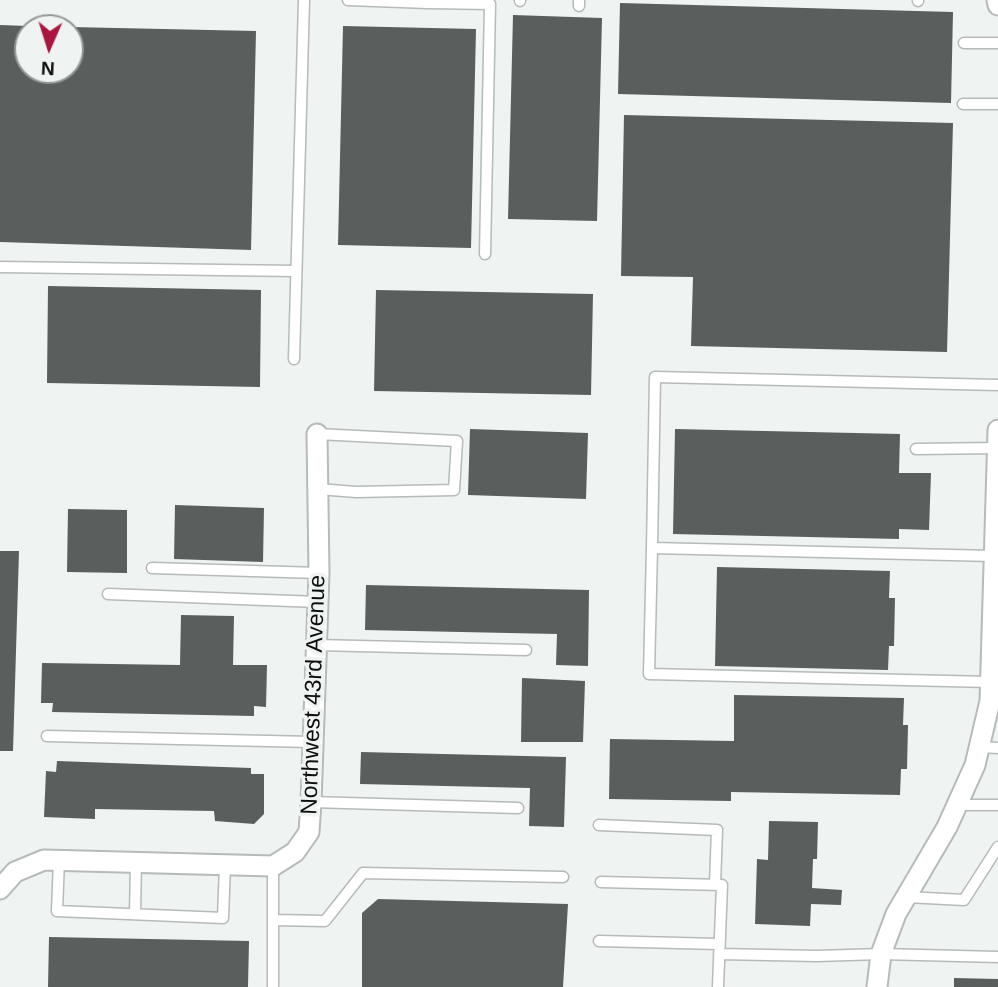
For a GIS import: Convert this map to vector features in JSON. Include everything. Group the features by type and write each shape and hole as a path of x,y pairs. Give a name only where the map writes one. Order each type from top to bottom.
{"street":[{"path":"877,987 881,954 896,914 947,827 975,765 988,748 993,710 990,682 998,430"},
{"name":"Northwest 43rd Avenue","path":"273,866 295,852 309,832 319,573 317,434"},
{"path":"4,880 15,872 44,860 273,866"}],"lane":[{"path":"294,359 304,0"},
{"path":"348,0 490,4 485,254"},
{"path":"964,43 998,43"},
{"path":"963,104 998,104"},
{"path":"0,267 296,271"},
{"path":"990,682 649,674 654,377 998,385"},
{"path":"317,434 457,441 454,490 356,492 318,489"},
{"path":"916,449 998,449"},
{"path":"652,548 996,545"},
{"path":"152,568 319,573"},
{"path":"108,594 318,602"},
{"path":"316,645 526,650"},
{"path":"47,736 312,742"},
{"path":"311,802 518,808"},
{"path":"957,805 998,805"},
{"path":"599,825 717,830 715,884"},
{"path":"906,897 964,900 998,847"},
{"path":"59,860 57,911 223,918 225,864"},
{"path":"135,914 136,862"},
{"path":"273,866 273,986"},
{"path":"273,920 324,921 363,873 563,877"},
{"path":"600,882 722,885 718,987"},
{"path":"599,942 817,956 881,954 998,957"}],"building":[{"path":"620,3 953,12 951,103 618,94"},
{"path":"513,15 602,18 597,221 508,219"},
{"path":"0,25 14,26 14,84 84,84 84,27 256,31 251,250 0,242"},
{"path":"343,26 476,29 471,248 338,245"},
{"path":"624,115 953,123 947,352 691,346 693,277 621,276"},
{"path":"48,286 261,290 260,387 47,383"},
{"path":"376,290 593,294 591,395 374,391"},
{"path":"470,429 588,433 586,499 468,495"},
{"path":"675,429 900,434 899,473 931,473 929,530 899,529 899,539 673,534"},
{"path":"175,505 264,508 263,562 174,559"},
{"path":"68,509 127,510 127,573 67,572"},
{"path":"0,551 19,551 13,751 0,751"},
{"path":"717,567 890,571 889,598 895,598 894,646 889,646 888,670 715,666"},
{"path":"366,585 589,590 588,666 556,665 557,634 365,630"},
{"path":"181,615 234,616 233,665 267,665 266,707 254,706 254,716 52,712 53,703 41,703 42,663 180,665"},
{"path":"522,678 585,681 583,742 521,742"},
{"path":"734,695 904,698 903,725 908,725 907,769 901,769 900,795 731,792 731,801 609,799 610,739 734,741"},
{"path":"361,752 566,757 564,827 529,826 530,788 360,784"},
{"path":"57,761 251,768 251,774 264,774 264,814 254,824 215,821 214,811 95,809 95,819 44,817 46,771 56,772"},
{"path":"769,821 818,822 817,859 813,859 812,888 842,890 841,905 811,904 810,926 755,924 757,859 768,860"},
{"path":"378,899 568,904 563,987 362,987 362,913"},
{"path":"49,937 249,941 248,987 48,987"},
{"path":"954,978 998,979 998,987 954,987"}]}
